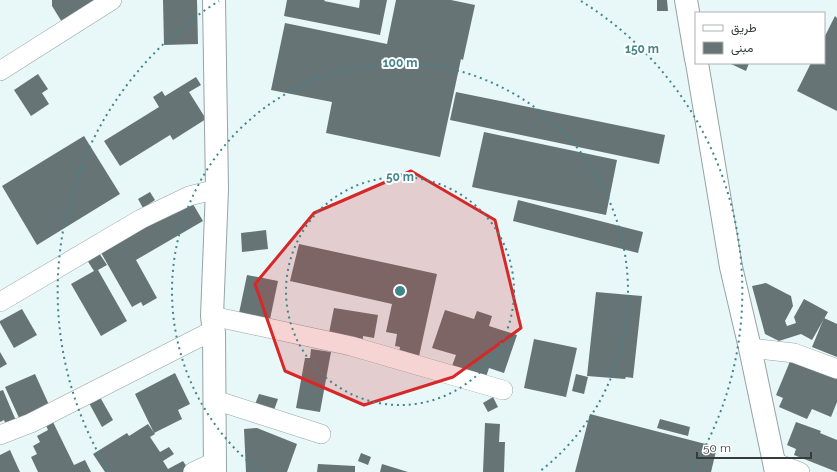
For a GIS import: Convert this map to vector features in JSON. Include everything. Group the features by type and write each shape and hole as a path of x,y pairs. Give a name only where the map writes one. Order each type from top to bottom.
{"main road":[{"path":"214,0 217,189 213,324 215,400 214,467"},
{"path":"686,0 695,53"},
{"path":"697,64 731,267 775,467"}],"street":[{"path":"0,71 112,0"},
{"path":"0,302 141,219 189,196 217,189"},
{"path":"0,435 31,423 206,334 213,324 350,346 503,390"},
{"path":"750,348 794,353 837,369"},
{"path":"215,400 321,434"},
{"path":"194,472 214,467"},
{"path":"775,467 800,472"}],"highlighted area":[{"path":"411,171 495,220 521,328 453,377 364,405 285,371 255,284 314,213"}],"building":[{"path":"52,0 107,0 65,27 52,6"},
{"path":"163,0 197,0 198,44 164,45"},
{"path":"287,0 325,0 324,1 359,8 360,0 387,0 380,35 284,16"},
{"path":"396,0 451,0 475,5 463,60 461,59 440,157 326,133 332,102 271,90 285,23 387,44"},
{"path":"657,0 667,0 668,11 657,11"},
{"path":"835,16 837,18 837,111 797,91 810,64 825,64 825,36"},
{"path":"731,64 749,64 746,71"},
{"path":"38,74 48,89 42,93 49,104 31,116 14,90"},
{"path":"196,77 201,85 189,92 206,119 173,140 170,135 120,166 104,141 159,107 153,97 162,91 165,96"},
{"path":"456,92 665,135 659,164 450,120"},
{"path":"484,132 617,160 606,215 472,187"},
{"path":"84,136 120,194 37,245 2,186"},
{"path":"150,192 155,200 143,208 138,199"},
{"path":"190,199 203,221 136,260 157,298 143,306 141,302 132,307 100,251"},
{"path":"518,200 643,232 638,253 513,221"},
{"path":"266,230 268,249 242,252 241,233"},
{"path":"299,244 437,274 418,361 398,357 400,347 395,346 397,334 386,332 392,304 290,281"},
{"path":"99,253 107,265 98,270 127,321 101,336 71,284 94,271 87,260"},
{"path":"247,275 278,281 269,324 238,318"},
{"path":"766,283 791,296 793,306 785,321 787,326 796,323 794,317 804,299 828,312 812,340 801,334 779,341 765,334 752,286"},
{"path":"596,292 642,296 633,378 626,377 625,379 587,376"},
{"path":"334,308 378,315 374,338 363,336 363,339 329,333"},
{"path":"22,309 37,335 14,348 0,321"},
{"path":"445,310 474,319 477,311 492,316 489,326 517,335 504,373 489,368 486,377 452,366 456,355 432,348"},
{"path":"824,318 837,324 837,357 812,347"},
{"path":"534,339 577,348 566,397 524,388"},
{"path":"311,349 331,352 320,412 296,408 305,358 310,358"},
{"path":"0,352 7,364 0,368"},
{"path":"791,359 837,378 837,402 831,417 812,409 807,419 779,407 783,398 776,395"},
{"path":"175,373 190,404 178,410 182,419 154,433 135,394"},
{"path":"35,374 50,407 20,420 5,387"},
{"path":"576,374 588,377 584,394 572,391"},
{"path":"3,390 17,423 7,427 4,420 0,422 0,391"},
{"path":"259,394 278,399 273,413 254,407"},
{"path":"100,397 113,420 102,427 89,403"},
{"path":"493,397 498,407 488,412 483,403"},
{"path":"590,414 717,447 711,472 575,472"},
{"path":"660,419 690,427 688,436 657,428"},
{"path":"52,420 74,465 85,460 91,472 38,472 31,457 37,454 33,446 40,442 37,436 48,430 45,423"},
{"path":"796,422 821,431 820,433 837,440 837,472 794,455 796,449 787,445"},
{"path":"485,423 500,424 499,442 505,442 504,472 483,472"},
{"path":"148,424 155,434 150,437 160,452 169,447 174,454 163,461 168,469 183,461 189,470 186,472 105,472 93,454 127,433 129,436"},
{"path":"257,428 297,444 287,472 246,472 244,429"},
{"path":"10,450 20,472 0,472 0,455"},
{"path":"361,453 371,457 368,465 358,461"},
{"path":"318,464 355,466 355,472 317,472"},
{"path":"382,464 408,472 380,472"}]}
